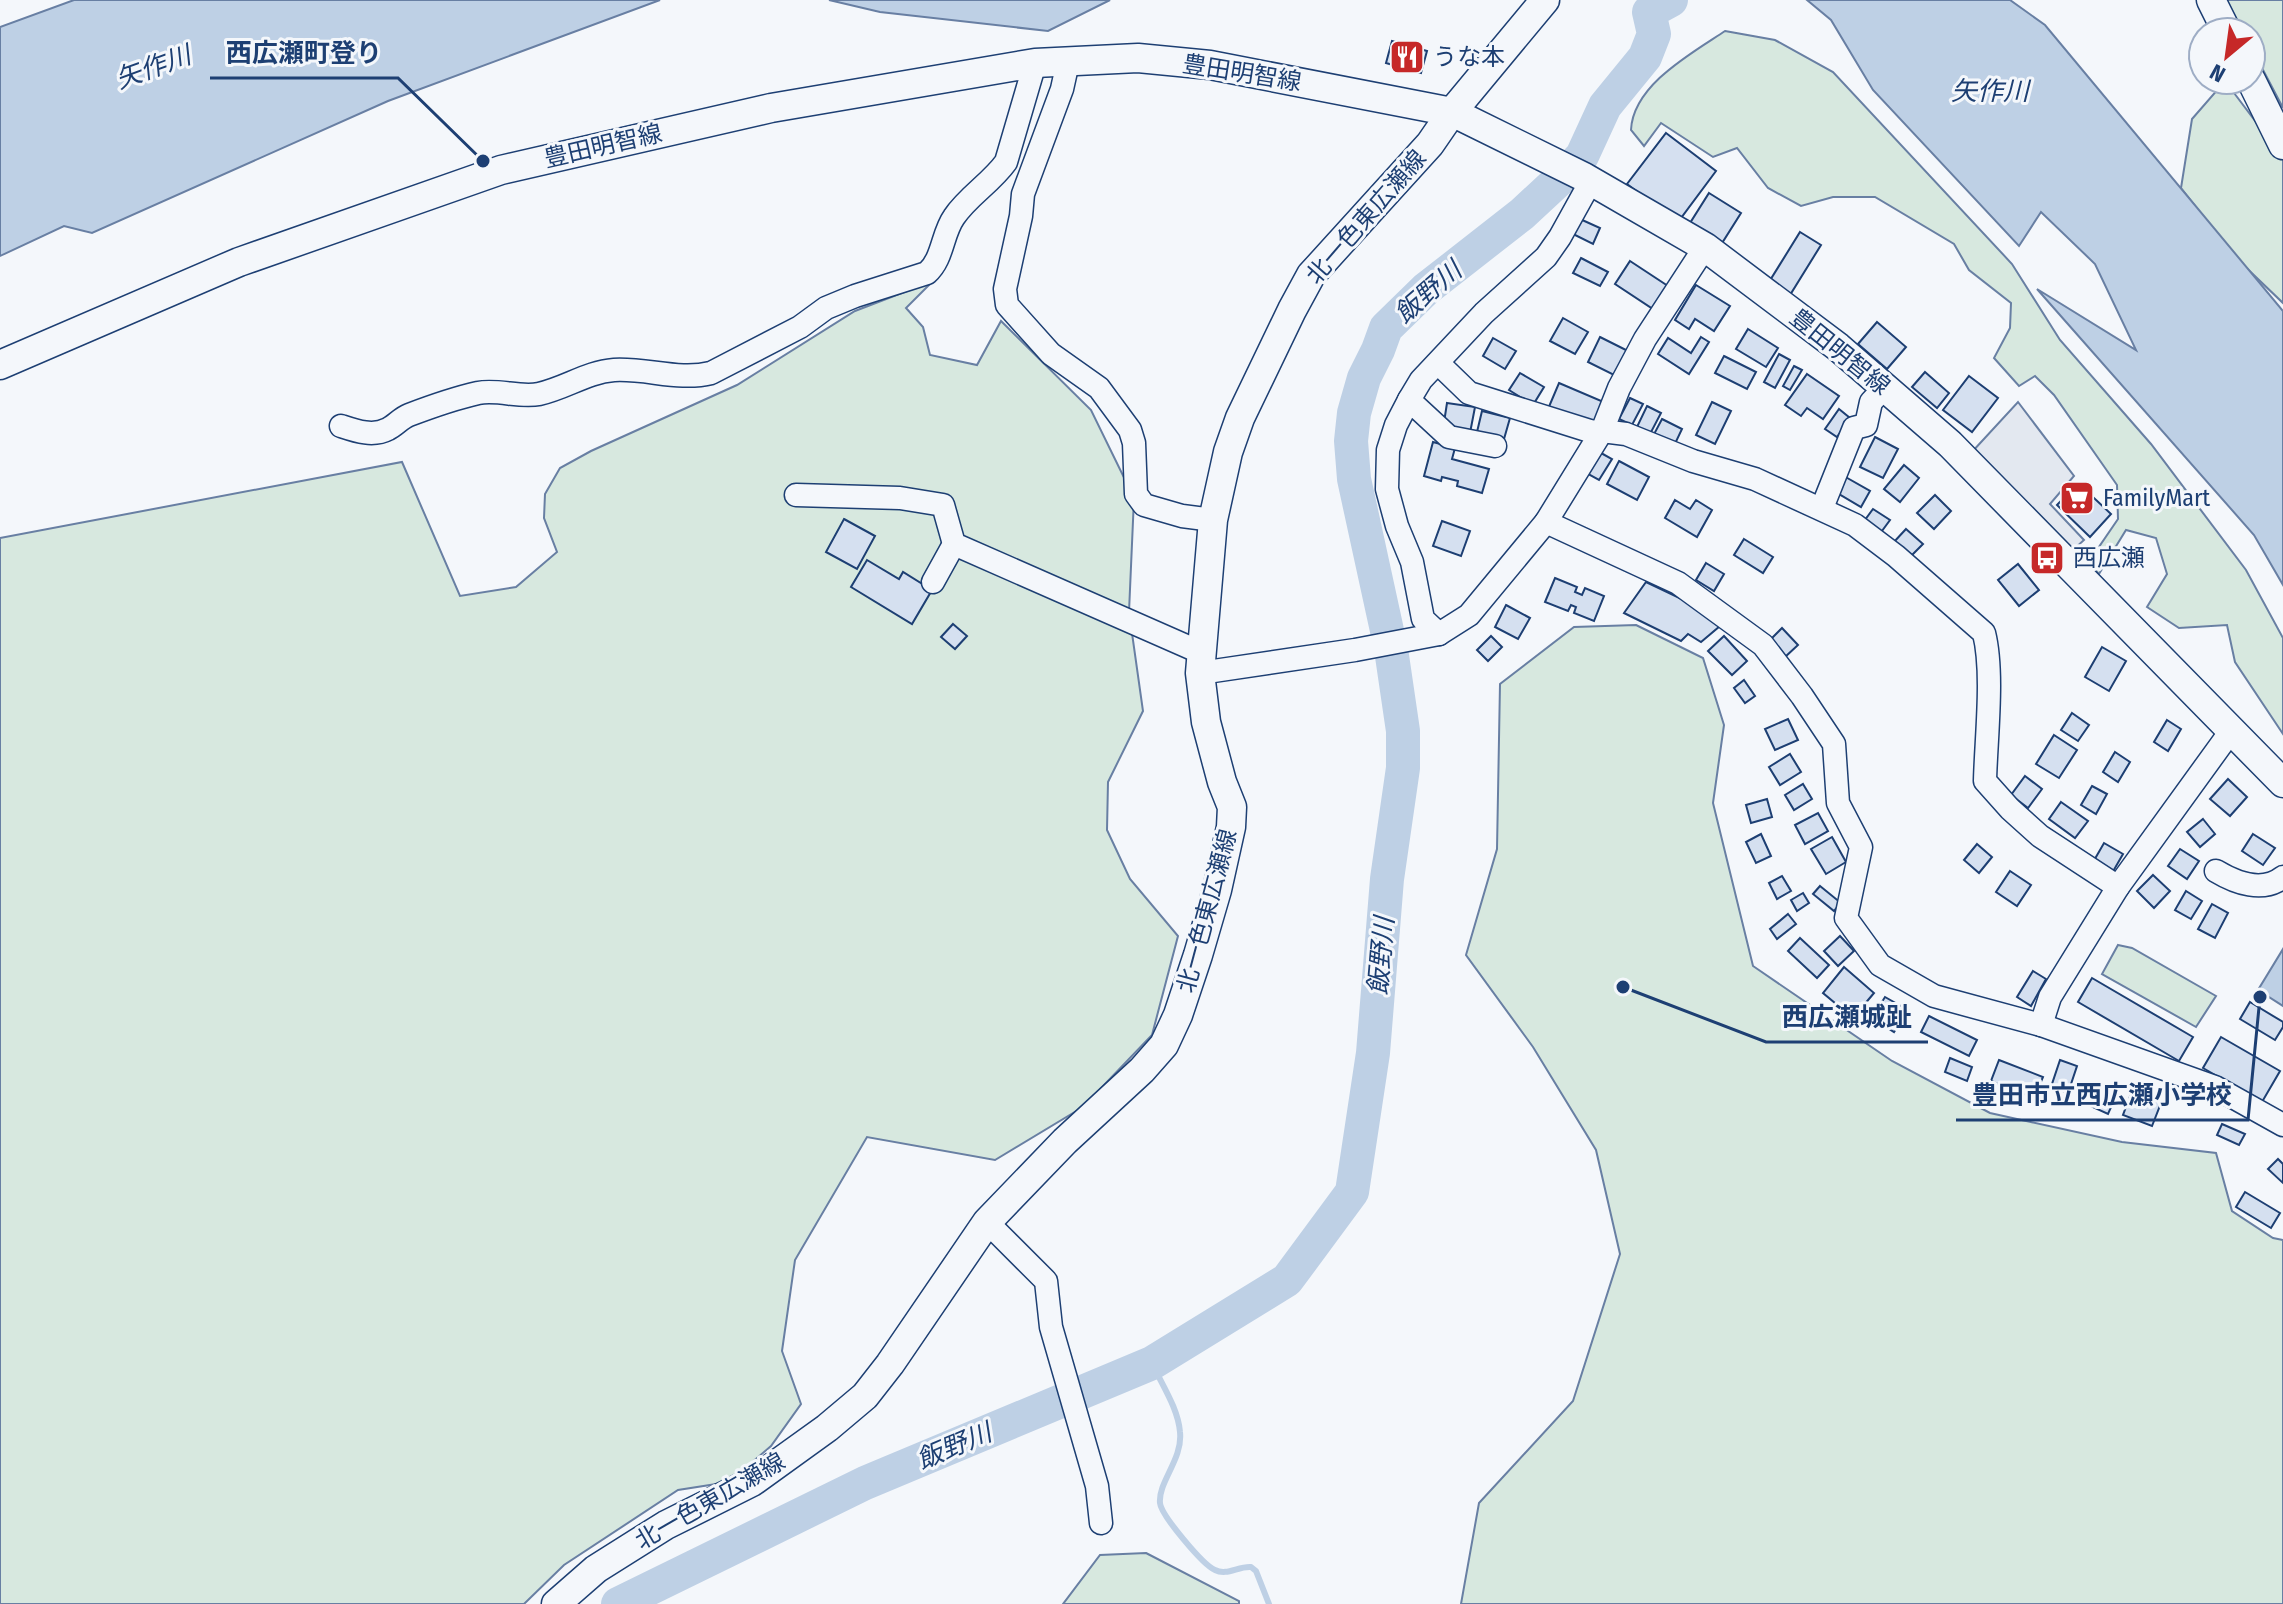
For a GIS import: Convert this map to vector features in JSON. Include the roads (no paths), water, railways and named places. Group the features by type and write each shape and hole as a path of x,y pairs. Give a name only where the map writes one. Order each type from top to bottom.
{"main road":[{"name":"北一色東広瀬線","path":"556,1604 596,1569 666,1525 752,1482 827,1428 865,1396 987,1222 1164,1045 1178,1015 1217,890 1231,827 1232,807 1206,722 1201,663 1213,520 1228,452 1240,418 1311,275 1430,144 1452,112 1545,0"},
{"name":"豊田明智線","path":"0,365 239,262 501,170 771,108 1035,63 1138,58 1210,65 1452,112 1588,179 1705,247 1838,347 1950,444 2283,783"},
{"path":"2259,96 2283,145"}],"street":[{"path":"1068,62 1062,89 1023,194 1005,289 1007,305 1051,354 1099,388 1130,430 1134,443 1136,494 1144,505 1182,516 1213,520"},
{"path":"341,426 365,433 377,432 388,429 406,416 481,392 536,395 561,388 583,376 615,370 699,376 711,373 800,327 826,308 927,273 935,266 953,218 1006,162 1035,63"},
{"path":"1428,636 1412,562 1397,526 1387,489 1388,450 1396,425 1421,380 1484,313 1546,257 1560,237 1588,179"},
{"path":"954,544 1201,663 1355,650 1428,636 1469,615 1546,522 1602,431 1619,388 1645,339 1705,247"},
{"path":"1438,363 1469,393 1593,432 1626,434 1693,461 1755,479 1855,525 1886,548 1984,633 1988,677 1985,781 2040,836 2118,887"},
{"path":"1822,508 1854,428 1866,425 1871,402 1885,387"},
{"path":"1409,400 1449,437 1495,446"},
{"path":"796,495 900,498 943,505 954,544 933,582"},
{"path":"1546,522 1678,583 1763,645 1794,686 1834,744 1838,803 1861,847 1846,918 1880,965 1934,996 2041,1025 2215,1087 2283,1125"},
{"path":"2041,1025 2050,997 2118,887 2231,731"},
{"path":"2216,871 2254,886 2275,884 2283,877"},
{"path":"987,1222 1046,1281 1051,1327 1097,1486 1101,1523"}],"water":[{"name":"矢作川","path":"74,0 660,0 388,101 92,233 64,226 0,256 0,27"},
{"path":"829,0 1110,0 1048,31 880,12"},
{"name":"矢作川","path":"1807,0 2010,0 2045,25 2283,311 2283,585 2254,535 2037,289 2136,350 2095,264 2041,212 2019,246 1873,90 1831,20"},
{"path":"2283,949 2283,1006 2258,990"}],"waterway":[{"name":"飯野川","path":"618,1604 865,1483 1152,1363 1287,1280 1352,1192 1373,1053 1387,879 1403,768 1403,731 1391,649 1354,479 1351,441 1354,413 1364,378 1386,328 1426,289 1522,214 1582,156 1605,106 1645,57 1654,34 1649,12 1671,0"},
{"path":"1152,1363 1173,1405 1180,1432 1178,1452 1160,1495 1162,1509 1193,1550 1215,1570 1224,1572 1251,1567 1256,1571 1269,1604"}],"place":[{"name":"うな本","path":"1407,57"},
{"name":"西広瀬町登り","path":"483,161"},
{"name":"FamilyMart","path":"2077,498"},
{"name":"西広瀬","path":"2047,558"},
{"name":"西広瀬城趾","path":"1623,987"},
{"name":"豊田市立西広瀬小学校","path":"2260,997"}]}
